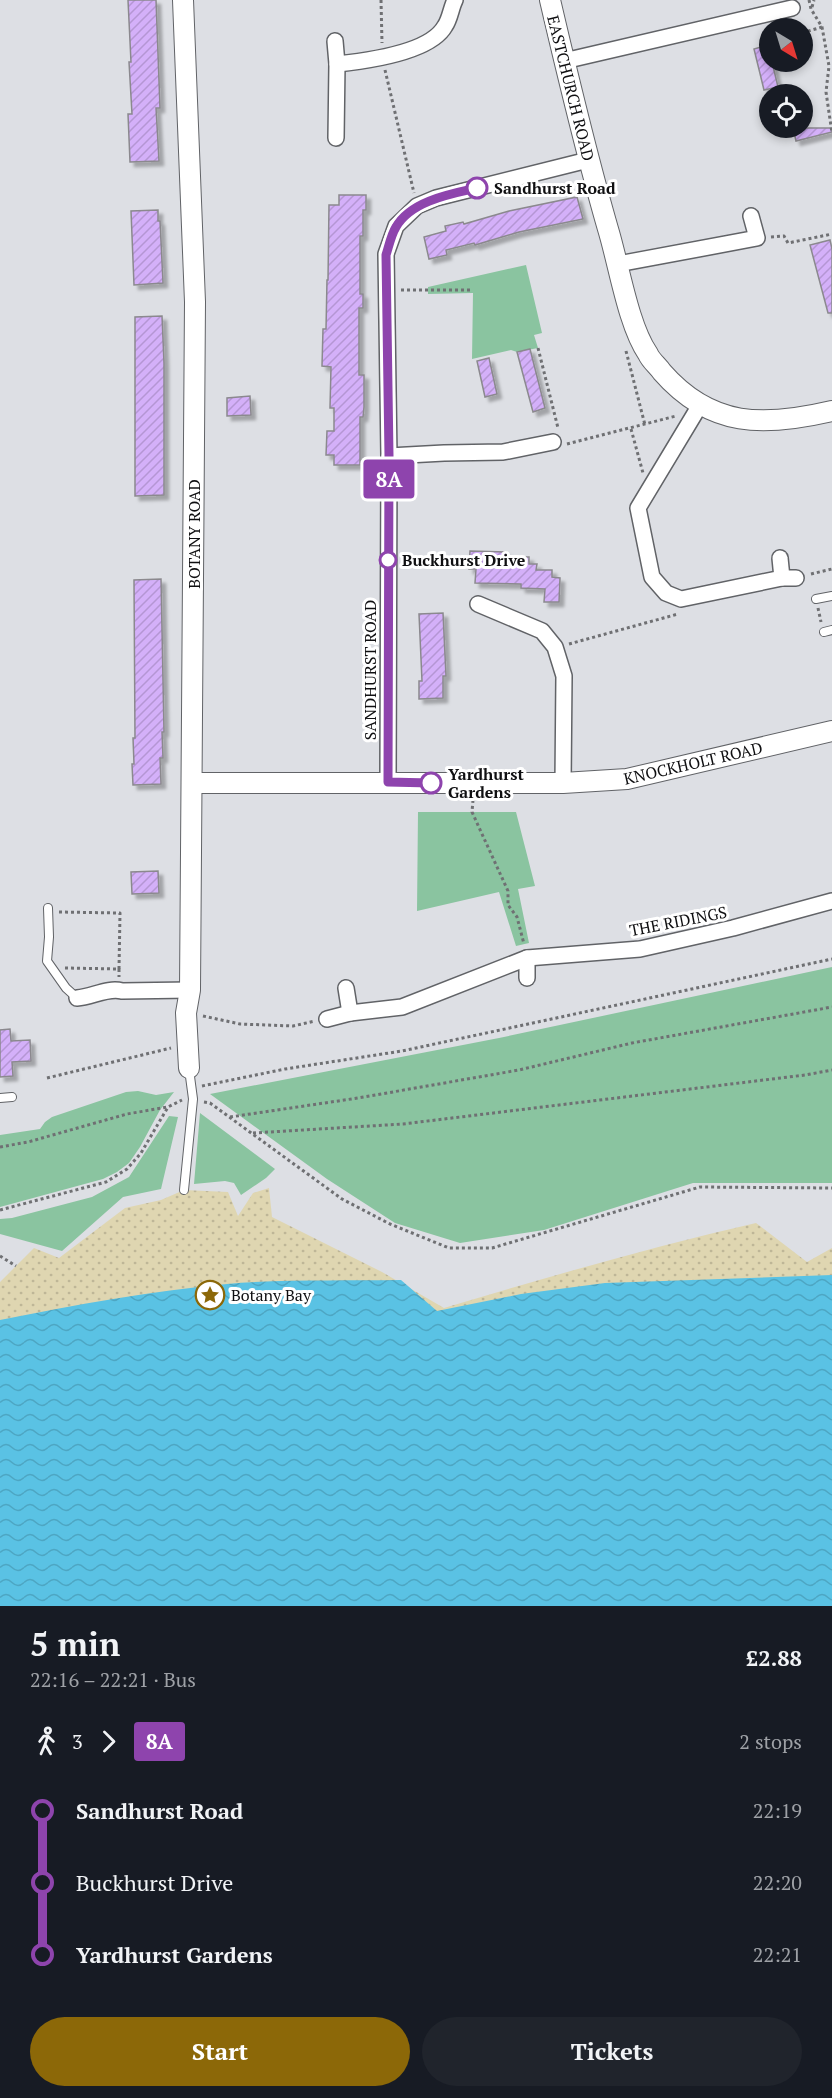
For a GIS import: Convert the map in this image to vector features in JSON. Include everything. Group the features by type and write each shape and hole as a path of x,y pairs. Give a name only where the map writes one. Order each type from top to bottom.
{"street":[{"name":"BOTANY ROAD","path":"183,0 195,302 193,783 190,990 186,1013 189,1068"},
{"path":"337,64 382,58 434,40 445,27 455,0"},
{"name":"EASTCHURCH ROAD","path":"550,0 588,160 632,319 647,354 678,390 700,405 725,416 753,421 780,422 832,411"},
{"path":"564,61 792,8"},
{"path":"335,41 336,138"},
{"name":"SANDHURST ROAD","path":"388,782 389,456 386,255 396,226 417,206 436,198 588,160"},
{"path":"618,264 757,238 751,216"},
{"path":"700,405 638,508 652,577 666,593 681,599 789,578 780,558"},
{"path":"389,456 503,452 557,442"},
{"path":"478,604 542,632 555,647 564,675 563,783"},
{"name":"KNOCKHOLT ROAD","path":"193,783 563,783 627,779 832,731"},
{"name":"THE RIDINGS","path":"327,1019 350,1013 402,1007 527,958 640,949 733,928 832,901"},
{"path":"527,958 527,978"},
{"path":"346,988 350,1013"},
{"path":"76,998 89,997 114,989 122,991 190,990"}],"lane":[{"path":"816,599 832,596"},
{"path":"48,908 49,938 46,960 76,998"},
{"path":"184,1190 193,1099 189,1068"},
{"path":"0,1098 12,1097"}],"path":[{"path":"381,0 382,58 417,206"},
{"path":"812,0 811,9 822,27 831,67 826,92 832,133"},
{"path":"813,30 822,27"},
{"path":"757,238 784,236 788,243 832,234"},
{"path":"386,290 471,290"},
{"path":"626,346 645,425"},
{"path":"538,348 557,442 567,445 631,429 671,418 700,405"},
{"path":"631,429 647,492"},
{"path":"789,578 832,569"},
{"path":"555,647 681,613 681,599"},
{"path":"474,783 472,812 508,891 508,905 517,917 527,958"},
{"path":"56,912 120,913 119,977 130,977"},
{"path":"191,1088 285,1069 402,1051 832,959"},
{"path":"51,968 119,969"},
{"path":"230,1117 508,1072 632,1043 832,1007"},
{"path":"186,1013 240,1024 293,1026 327,1019"},
{"path":"46,1078 171,1049 171,1038"},
{"path":"253,1133 403,1124 793,1077 832,1070"},
{"path":"0,1147 28,1142 127,1114 168,1107 182,1100 193,1099 210,1103 342,1199 390,1224 449,1248 492,1248 700,1187 832,1188"},
{"path":"0,1210 106,1182 127,1169 141,1153 168,1107"},
{"path":"0,1256 16,1266"}],"green space":[{"path":"526,265 542,333 534,335 538,348 517,352 511,350 472,359 473,293 428,294 428,287"},
{"path":"418,812 516,812 535,886 518,889 529,943 516,946 499,892 417,911"},
{"path":"832,967 832,1183 693,1183 544,1230 460,1243 395,1223 327,1179 210,1094 499,1038"},
{"path":"138,1091 156,1095 174,1092 160,1110 129,1163 103,1179 0,1207 0,1135 40,1129 52,1117 126,1092"},
{"path":"200,1113 275,1169 241,1195 234,1183 225,1181 194,1184"},
{"path":"169,1116 178,1117 161,1189 123,1197 62,1251 0,1234 0,1219 12,1218 92,1197 129,1177"}],"sand":[{"name":"Botany Bay","path":"269,1188 272,1217 382,1272 444,1308 600,1263 756,1223 807,1262 832,1248 832,1366 0,1380 0,1282 34,1248 59,1258 125,1208 161,1200 184,1190 228,1192 238,1216 253,1193"}],"water":[{"path":"832,1275 832,1606 0,1606 0,1320 142,1295 248,1282 401,1280 437,1311 521,1294 605,1283"}],"building":[{"path":"128,0 156,0 160,108 156,108 159,161 130,162 128,114 132,114"},
{"path":"759,48 759,70 754,49"},
{"path":"760,72 774,72 777,84 763,84"},
{"path":"813,128 832,128 832,132 813,137"},
{"path":"339,195 366,195 366,210 363,210 363,236 360,236 360,294 363,294 363,308 359,308 359,375 364,375 364,407 363,417 360,417 360,465 334,465 334,455 326,455 327,431 334,431 334,408 330,408 331,367 322,366 323,329 326,329 329,205 339,205"},
{"path":"577,197 583,219 446,250 447,255 429,259 424,237 446,231 445,226 463,222 464,224 509,211"},
{"path":"158,210 163,283 134,285 131,211"},
{"path":"830,240 832,313 828,313 810,245"},
{"path":"162,316 164,495 135,496 135,317"},
{"path":"530,349 545,408 533,412 517,352"},
{"path":"489,358 497,394 485,397 477,361"},
{"path":"250,396 251,415 227,416 227,398"},
{"path":"470,551 506,552 506,557 529,557 529,564 537,564 536,570 552,570 552,577 560,578 559,602 544,602 545,589 521,588 521,584 475,583 476,569 469,569"},
{"path":"161,579 164,732 162,732 163,758 160,758 161,784 133,785 134,580"},
{"path":"443,613 446,676 443,676 443,698 419,699 419,681 422,681 419,614"},
{"path":"158,871 159,893 132,894 131,872"},
{"path":"10,1029 11,1041 30,1040 31,1061 12,1062 13,1076 0,1077 0,1030"}],"bus line":[{"name":"8A","path":"431,783 388,782 389,456 386,255 396,226 417,206 436,198 477,188"}],"place":[{"name":"Sandhurst Road","path":"477,188"},
{"name":"Buckhurst Drive","path":"388,560"},
{"name":"Yardhurst Gardens","path":"431,783"},
{"name":"Botany Bay","path":"210,1295"}]}
